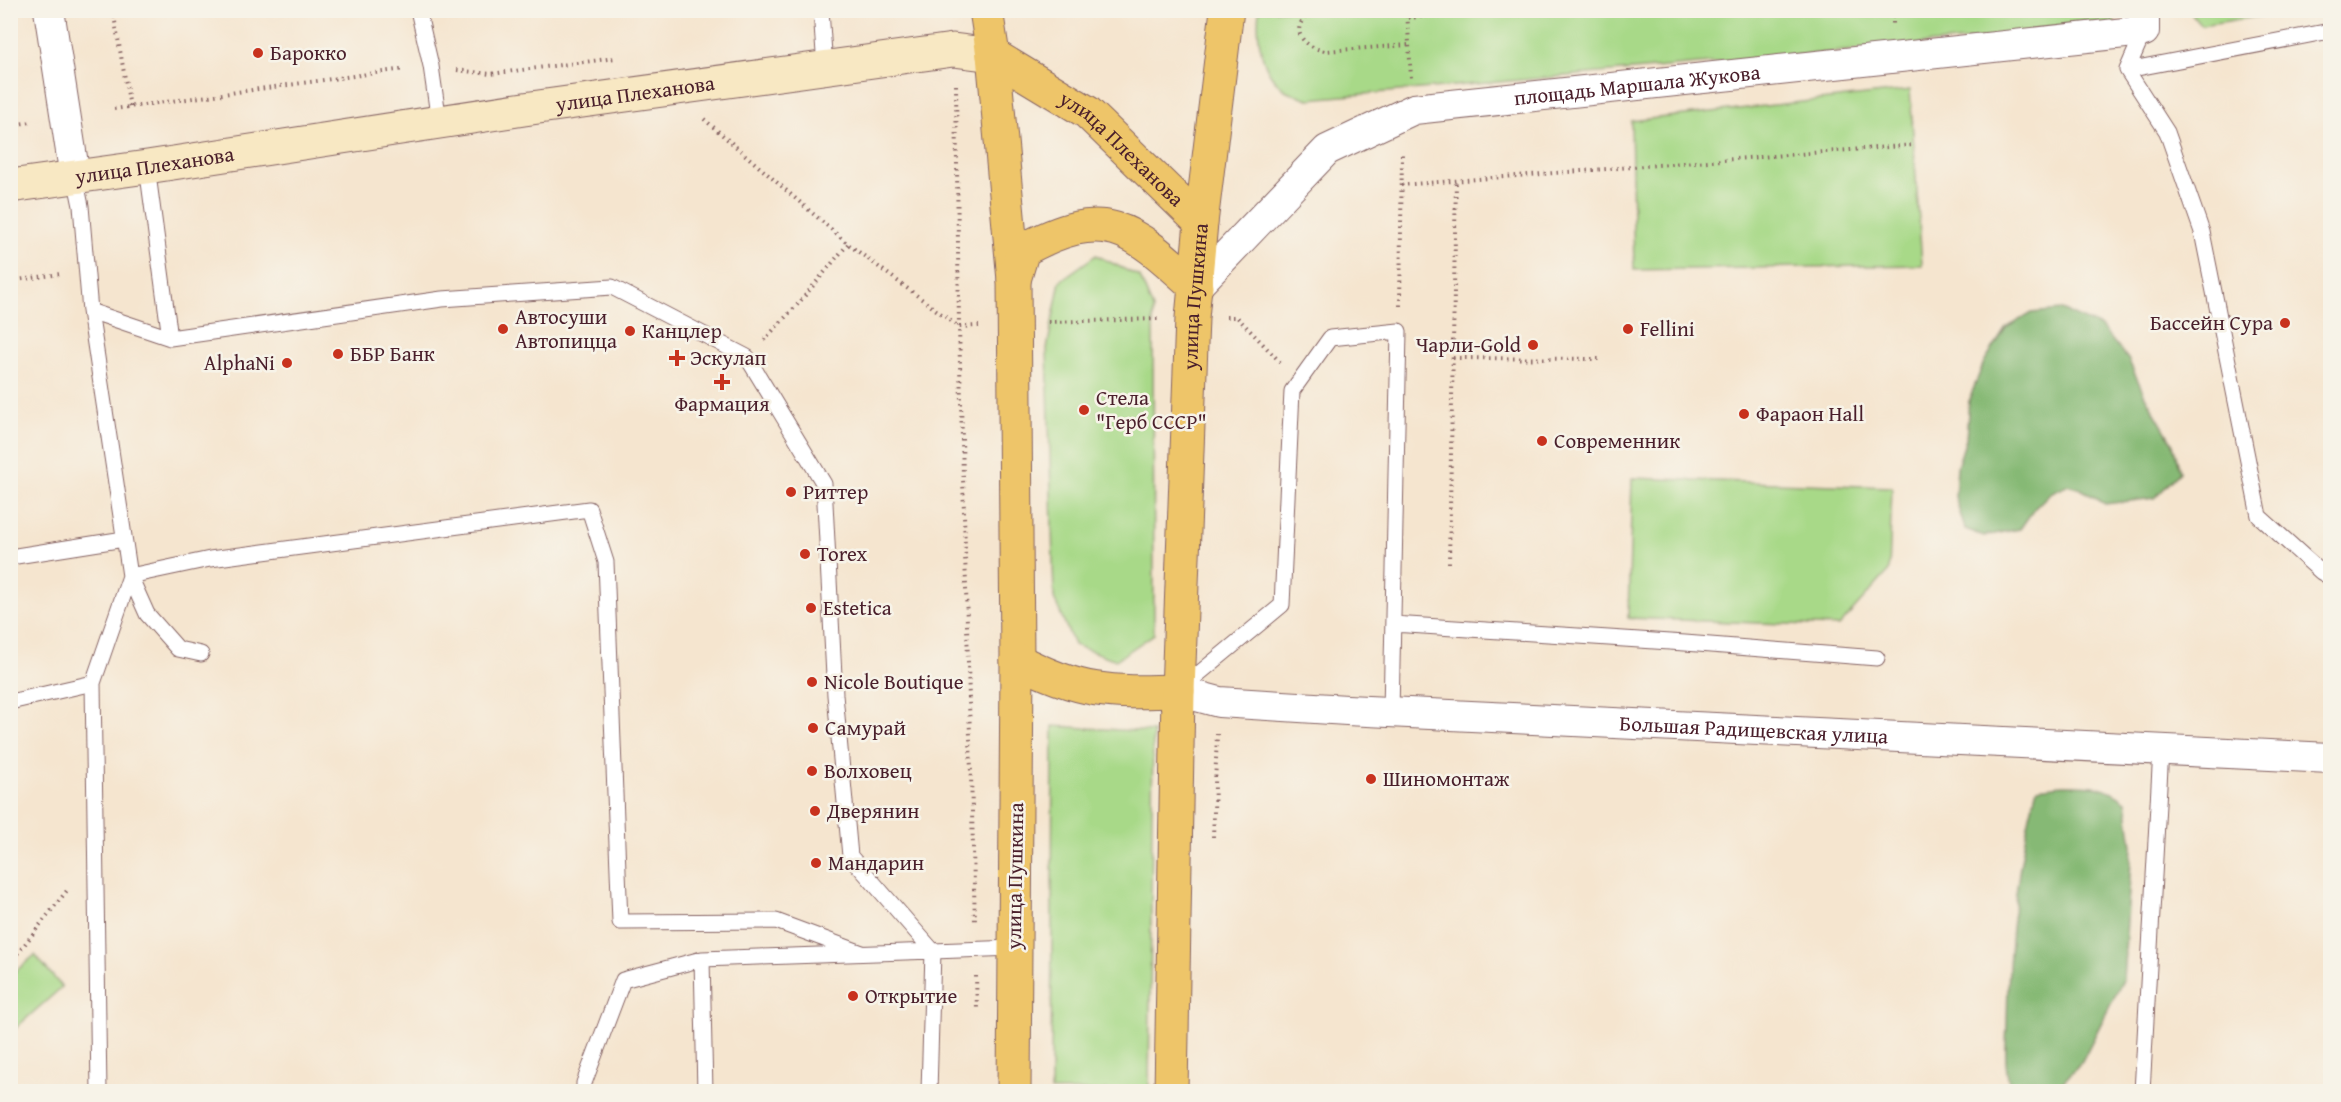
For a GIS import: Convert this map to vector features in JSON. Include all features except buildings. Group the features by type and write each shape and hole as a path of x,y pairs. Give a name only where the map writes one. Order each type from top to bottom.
{"main road":[{"name":"улица Пушкина","path":"986,10 993,55 1014,280 1017,660 1014,1092"},
{"name":"улица Пушкина","path":"1171,1092 1178,691 1196,286 1201,223 1227,10"},
{"name":"улица Плеханова","path":"10,186 439,122 953,50 993,55 1087,112 1201,223"},
{"path":"1014,280 1023,250 1048,237 1076,227 1095,225 1129,233 1159,254 1196,286"},
{"path":"1017,660 1049,676 1094,690 1124,693 1178,691"}],"street":[{"path":"49,10 75,177"},
{"name":"площадь Маршала Жукова","path":"1196,286 1327,150 1414,109 2144,21"},
{"name":"Большая Радищевская улица","path":"1178,691 1219,702 1391,712 2331,758"}],"lane":[{"path":"418,10 431,66 439,122"},
{"path":"821,10 825,68"},
{"path":"2127,69 2144,21"},
{"path":"2127,69 2331,31"},
{"path":"2127,69 2167,132 2202,232 2259,516 2321,572 2331,578"},
{"path":"147,167 170,338"},
{"path":"75,177 81,206 90,311 130,576 147,614 178,649 201,654"},
{"path":"90,311 170,338 442,298 612,287 747,357 824,484 835,695 850,856 933,951 929,1092"},
{"path":"1178,691 1281,605 1292,391 1330,338 1399,331 1391,712"},
{"path":"130,576 210,559 590,509 606,562 620,922 776,921 862,953"},
{"path":"10,557 124,539"},
{"path":"99,1092 93,683 130,576"},
{"path":"1393,624 1877,658"},
{"path":"10,702 93,683"},
{"path":"2142,1092 2161,750"},
{"path":"584,1092 584,1083 623,980 702,959 1014,948"},
{"path":"702,959 705,1092"}],"path":[{"path":"113,10 130,107"},
{"path":"1315,10 1301,22 1298,31 1301,38 1316,49 1325,51 1409,45"},
{"path":"1407,10 1411,84"},
{"path":"1408,18 1487,10"},
{"path":"114,109 431,66 490,74 621,57"},
{"path":"956,85 958,327 975,951"},
{"path":"703,119 848,244 958,327 987,325"},
{"path":"10,125 33,122"},
{"path":"1399,331 1402,139"},
{"path":"1401,185 1914,145"},
{"path":"1449,563 1456,180"},
{"path":"747,357 798,304 848,244"},
{"path":"10,281 86,270"},
{"path":"1237,317 1299,382"},
{"path":"1042,322 1159,318"},
{"path":"1453,358 1600,359"},
{"path":"10,963 94,855"}],"green space":[{"path":"1259,10 2115,11 2114,27 1309,99 1287,91 1271,76 1260,44"},
{"path":"2189,11 2296,11 2201,25"},
{"path":"1910,90 1922,265 1634,270 1631,121"},
{"path":"1096,255 1140,277 1153,309 1154,634 1116,660 1074,645 1054,598 1047,349 1060,281"},
{"path":"2062,310 2101,327 2128,359 2145,396 2173,444 2180,472 2155,498 2105,504 2081,489 2067,485 2050,493 2034,509 2020,529 1984,536 1965,529 1955,497 1957,467 1966,439 1969,400 1984,362 2006,328 2031,313"},
{"path":"1632,478 1892,487 1889,571 1839,626 1628,618"},
{"path":"1053,726 1153,732 1149,1091 1051,1091"},
{"path":"2088,785 2103,788 2126,801 2132,846 2123,980 2082,1061 2055,1091 2013,1091 2006,1067 2006,1050 2014,905 2037,788"},
{"path":"35,955 62,987 11,1032 11,975"}],"place":[{"name":"Барокко","path":"258,53"},
{"name":"Бассейн Сура","path":"2285,323"},
{"name":"Автосуши Автопицца","path":"503,329"},
{"name":"Fellini","path":"1628,329"},
{"name":"Канцлер","path":"630,331"},
{"name":"Чарли-Gold","path":"1533,345"},
{"name":"ББР Банк","path":"338,354"},
{"name":"Эскулап","path":"677,358"},
{"name":"AlphaNi","path":"287,363"},
{"name":"Фармация","path":"722,382"},
{"name":"Стела \"Герб СССР\"","path":"1084,410"},
{"name":"Фараон Hall","path":"1744,414"},
{"name":"Современник","path":"1542,441"},
{"name":"Риттер","path":"791,492"},
{"name":"Torex","path":"805,554"},
{"name":"Estetica","path":"811,608"},
{"name":"Nicole Boutique","path":"812,682"},
{"name":"Самурай","path":"813,728"},
{"name":"Волховец","path":"812,771"},
{"name":"Шиномонтаж","path":"1371,779"},
{"name":"Дверянин","path":"815,811"},
{"name":"Мандарин","path":"816,863"},
{"name":"Открытие","path":"853,996"}]}
